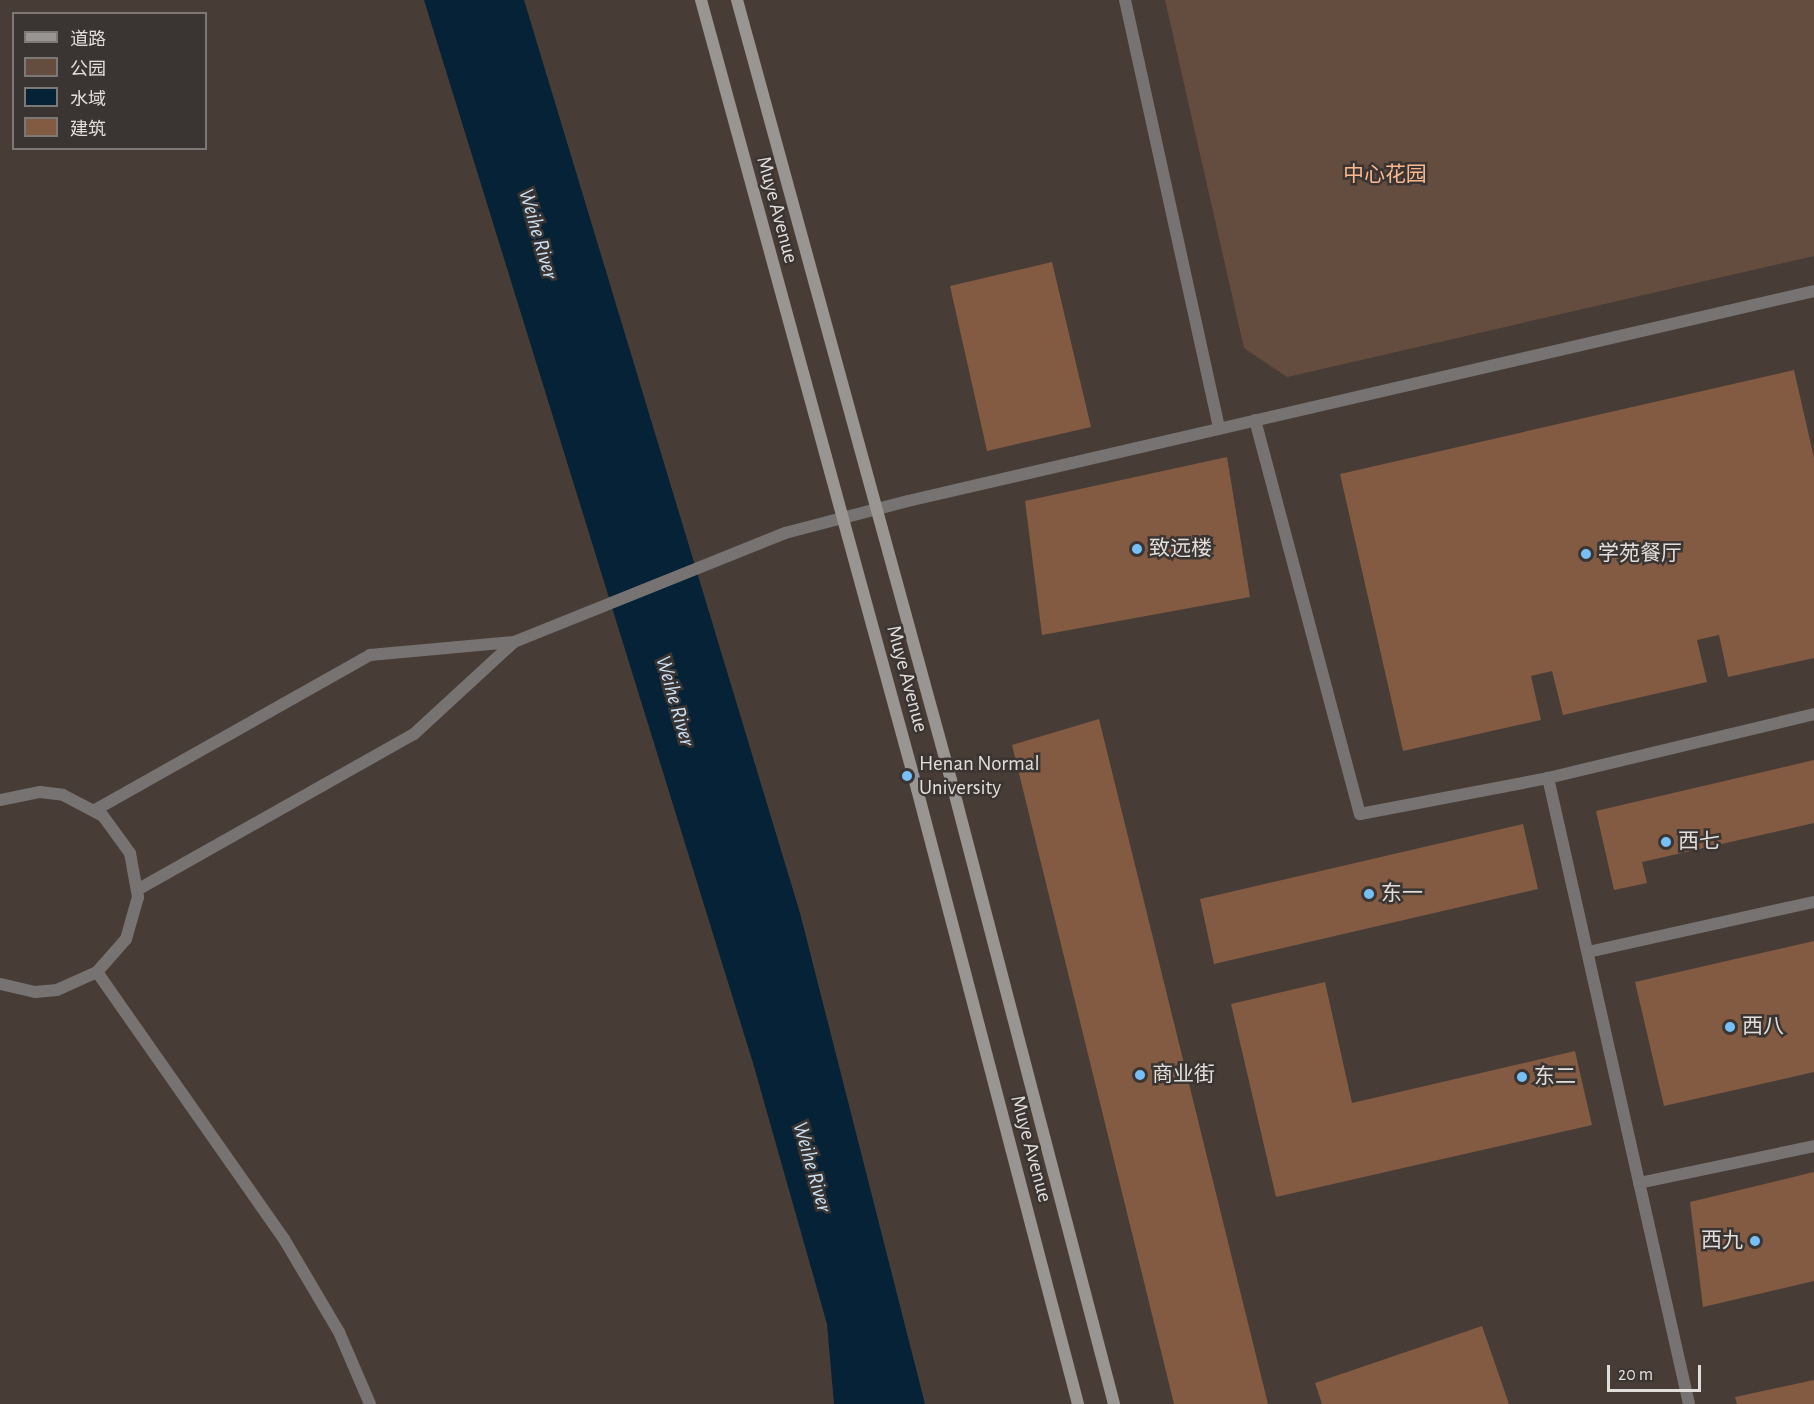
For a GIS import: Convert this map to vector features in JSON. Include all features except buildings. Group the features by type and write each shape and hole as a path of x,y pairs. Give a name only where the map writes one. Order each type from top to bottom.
{"main road":[{"name":"Muye Avenue","path":"701,0 917,789 1078,1404"},
{"name":"Muye Avenue","path":"737,0 951,780 1114,1404"}],"lane":[{"path":"1125,0 1219,429"},
{"path":"95,810 370,655 514,642 785,533 908,501 1814,291"},
{"path":"1255,420 1360,814 1548,778 1814,714"},
{"path":"137,890 414,734 514,642"},
{"path":"1548,778 1689,1404"},
{"path":"0,800 40,792 63,795 95,810 119,833 130,853 137,890 134,918 126,939 97,972 57,990 34,992 0,984"},
{"path":"1588,952 1814,902"},
{"path":"97,972 284,1239 339,1332 370,1404"},
{"path":"1639,1183 1814,1146"}],"shaded area":[{"name":"Henan Normal University","path":"0,0 1814,0 1814,1404 0,1404"}],"green space":[{"name":"中心花园","path":"1165,0 1814,0 1814,256 1287,377 1244,348"}],"water":[{"name":"Weihe River","path":"424,0 524,0 800,913 925,1404 834,1404 827,1324 753,1063"}],"place":[{"name":"致远楼","path":"1137,549"},
{"name":"学苑餐厅","path":"1586,554"},
{"name":"Henan Normal University","path":"907,776"},
{"name":"西七","path":"1666,842"},
{"name":"东一","path":"1369,894"},
{"name":"西八","path":"1730,1027"},
{"name":"商业街","path":"1140,1075"},
{"name":"东二","path":"1522,1077"},
{"name":"西九","path":"1755,1241"}]}
